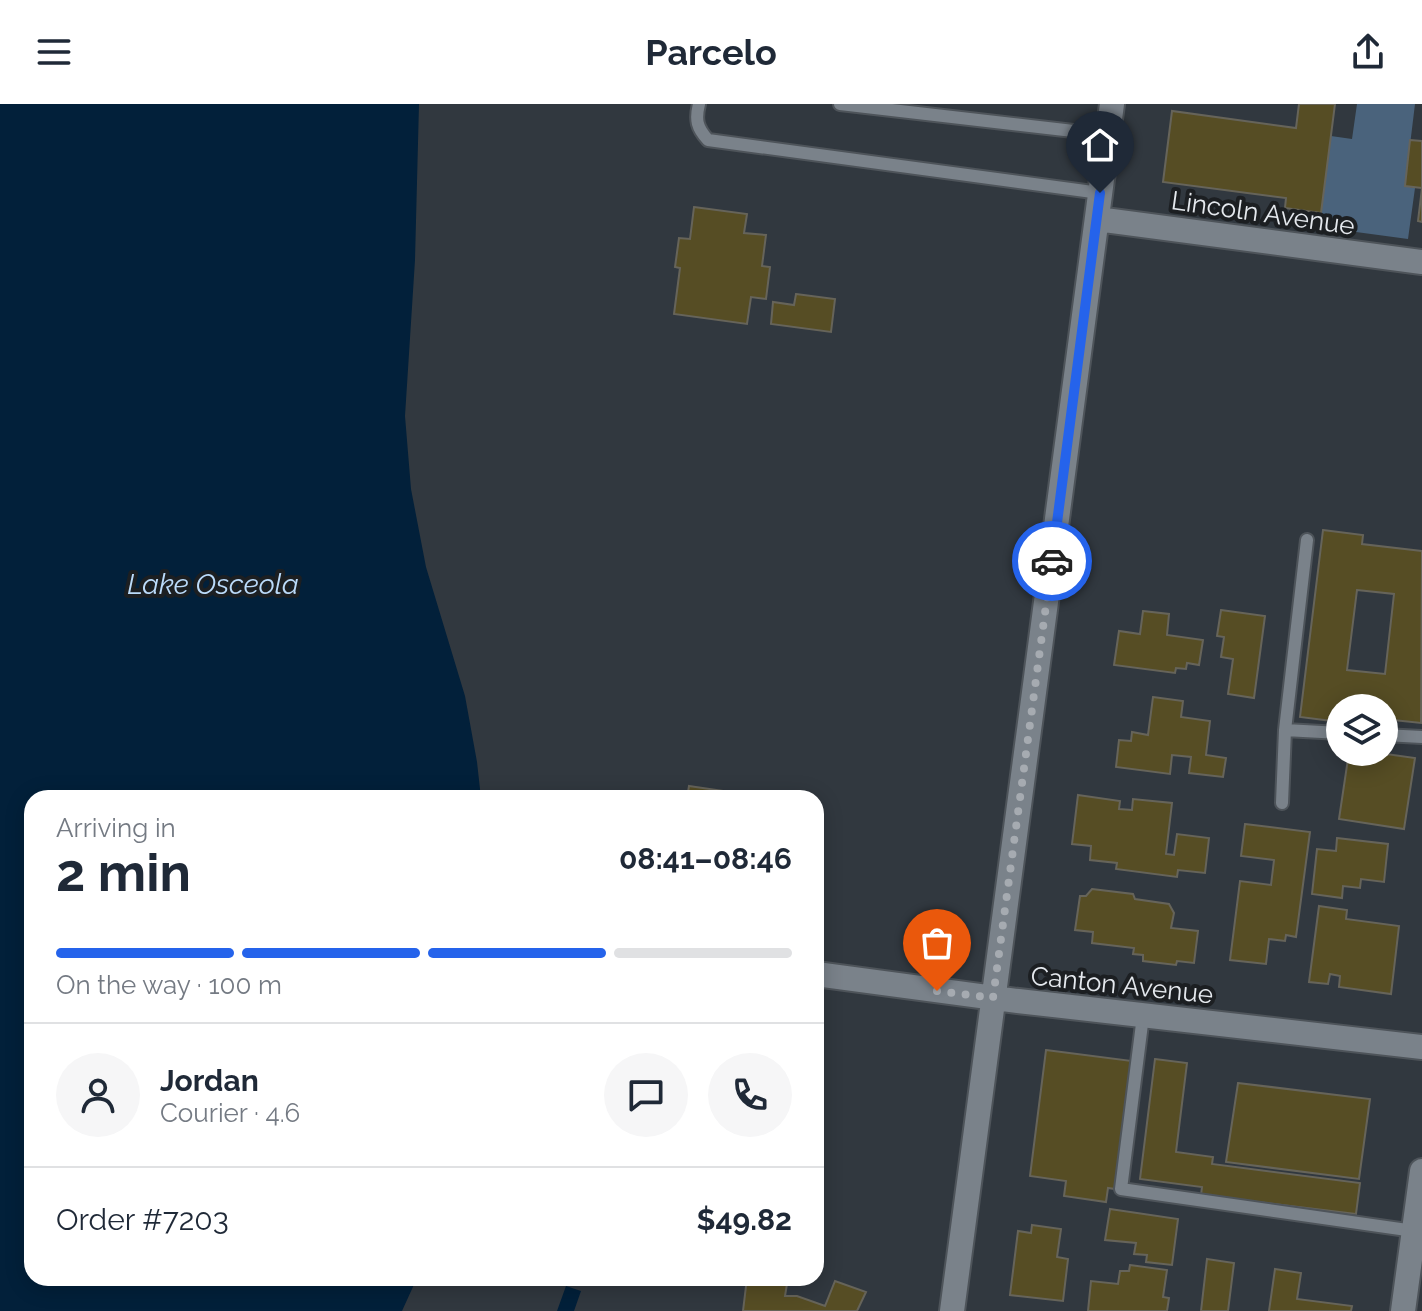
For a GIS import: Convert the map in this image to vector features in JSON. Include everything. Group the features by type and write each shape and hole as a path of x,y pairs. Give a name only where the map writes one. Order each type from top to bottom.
{"street":[{"path":"952,1311 1112,104"},
{"name":"Lincoln Avenue","path":"1097,219 1422,262"},
{"name":"Canton Avenue","path":"824,975 993,998 1422,1047"},
{"path":"1403,1311 1422,1171"}],"lane":[{"path":"699,104 698,129 708,140 1100,193"},
{"path":"840,104 1108,135"},
{"path":"1282,803 1285,730 1307,540"},
{"path":"1285,730 1326,732"},
{"path":"1398,736 1422,737"},
{"path":"1143,1016 1121,1189 1414,1231"}],"shaded area":[{"path":"1357,104 1415,104 1405,186 1415,188 1408,239 1319,227 1331,136 1352,139"}],"water":[{"name":"Lake Osceola","path":"0,104 419,104 415,260 405,416 411,489 426,567 465,696 480,790 24,790 24,1286 413,1286 402,1311 0,1311"},
{"path":"566,1286 581,1291 574,1311 557,1311"}],"building":[{"path":"1299,104 1335,104 1321,213 1285,208 1286,198 1163,182 1172,111 1296,128"},
{"path":"1410,140 1422,141 1422,188 1405,186"},
{"path":"1422,188 1422,222 1418,221"},
{"path":"694,207 747,214 744,233 766,235 762,266 770,267 766,299 751,297 747,324 674,314 680,268 675,267 679,238 690,239"},
{"path":"796,294 835,299 831,332 771,324 773,302 794,305"},
{"path":"1323,530 1363,535 1362,544 1422,551 1421,723 1398,721 1398,694 1326,694 1326,720 1300,717","holes":["1357,590 1394,594 1385,674 1347,670"]},
{"path":"1221,610 1265,616 1254,698 1228,694 1233,659 1221,657 1224,637 1217,636"},
{"path":"1143,611 1169,614 1167,635 1203,640 1199,665 1187,663 1186,669 1176,668 1175,673 1114,665 1119,631 1140,634"},
{"path":"1153,697 1183,701 1181,717 1210,721 1206,755 1226,758 1223,777 1189,773 1191,757 1172,755 1170,774 1116,767 1119,740 1131,741 1132,732 1148,735"},
{"path":"1398,756 1415,758 1404,829 1339,819 1347,766 1398,766"},
{"path":"689,786 717,790 688,790"},
{"path":"1078,795 1120,801 1119,809 1132,810 1133,799 1172,803 1166,854 1174,855 1177,834 1209,838 1205,873 1178,870 1177,877 1116,869 1117,863 1090,860 1091,846 1072,844"},
{"path":"1245,824 1310,832 1296,937 1286,935 1285,941 1269,939 1266,964 1230,960 1240,881 1271,885 1274,860 1241,856"},
{"path":"1337,838 1388,844 1384,882 1361,879 1360,888 1343,886 1342,898 1312,894 1317,849 1336,851"},
{"path":"1092,889 1133,894 1135,899 1169,904 1174,913 1171,928 1198,931 1194,963 1177,961 1176,965 1143,961 1143,955 1133,954 1134,948 1092,943 1093,932 1075,930 1080,896 1086,896"},
{"path":"1319,906 1347,910 1346,919 1399,926 1391,994 1339,987 1340,976 1330,974 1328,984 1309,982"},
{"path":"1046,1050 1132,1061 1115,1189 1108,1188 1106,1202 1064,1196 1066,1181 1030,1176"},
{"path":"1155,1059 1187,1063 1176,1152 1213,1157 1212,1164 1360,1183 1356,1214 1201,1195 1202,1187 1140,1179"},
{"path":"1238,1083 1370,1099 1359,1179 1226,1162"},
{"path":"1110,1209 1178,1219 1172,1265 1146,1262 1147,1255 1134,1254 1136,1243 1105,1240"},
{"path":"1032,1225 1061,1229 1057,1257 1068,1259 1063,1301 1010,1295 1018,1231 1031,1233"},
{"path":"1207,1259 1234,1263 1228,1311 1201,1311"},
{"path":"1130,1265 1167,1270 1163,1297 1169,1298 1167,1311 1088,1311 1091,1281 1118,1284 1120,1271 1129,1271"},
{"path":"1275,1269 1301,1273 1297,1299 1352,1306 1351,1311 1269,1311"},
{"path":"835,1281 866,1292 857,1311 743,1311 746,1286 787,1286 785,1296 797,1296 825,1306"}],"way so far":[{"path":"937,991 993,998 1052,561"}],"route":[{"path":"1052,561 1100,193"}]}
